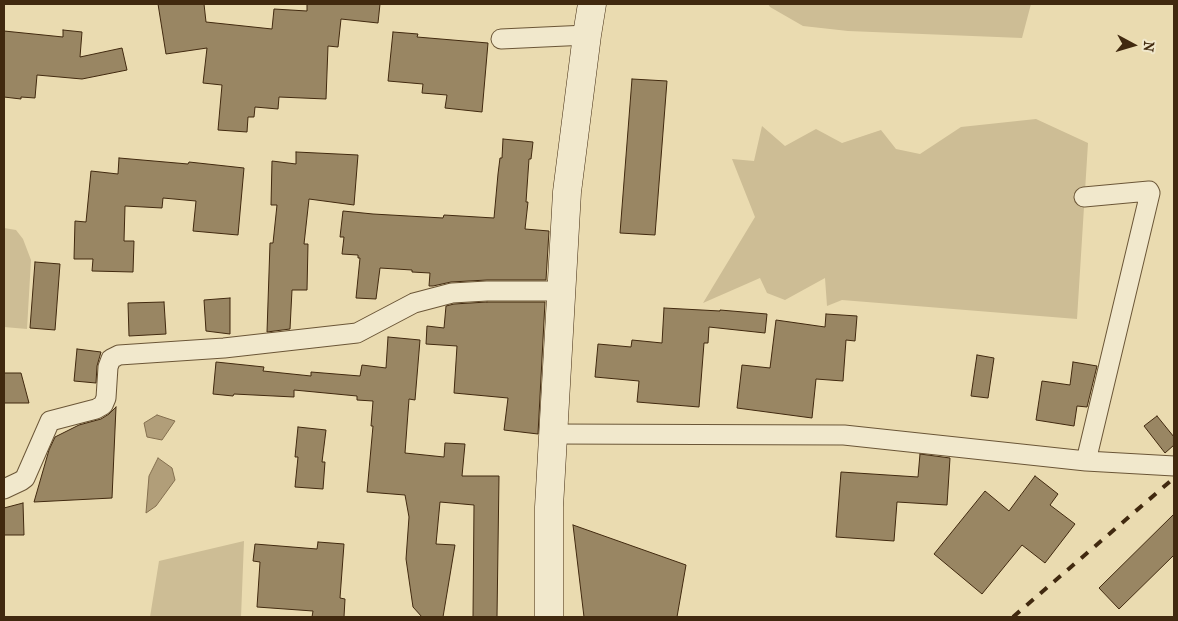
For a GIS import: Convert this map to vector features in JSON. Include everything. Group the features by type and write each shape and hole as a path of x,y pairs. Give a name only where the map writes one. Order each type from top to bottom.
{"main road":[{"path":"549,617 549,507 567,192 592,4"}],"street":[{"path":"501,39 587,35"},
{"path":"1084,197 1149,191 1150,193 1086,461"},
{"path":"4,488 25,478 50,421 103,406 106,398 108,367 111,359 119,355 224,348 356,333 414,303 452,293 561,291"},
{"path":"553,434 844,436 1086,461 1174,466"}],"shaded area":[{"path":"768,4 1031,4 1022,38 848,31 803,26"},
{"path":"1036,119 1088,143 1077,319 842,300 827,306 825,278 785,300 767,293 760,278 703,303 755,217 732,159 754,161 762,126 785,146 816,129 842,143 881,130 896,149 920,154 961,127"},
{"path":"4,228 16,230 23,239 31,260 27,329 4,327"},
{"path":"157,415 175,421 162,440 147,437 144,423"},
{"path":"158,458 172,468 175,480 156,506 146,513 149,476"},
{"path":"244,541 241,617 150,617 159,561"}],"building":[{"path":"158,4 204,4 206,22 272,29 274,9 307,11 307,4 380,4 378,23 341,19 338,47 328,46 326,99 279,97 278,109 255,107 254,117 248,117 247,132 218,130 222,85 203,83 207,48 166,54"},
{"path":"63,30 82,32 80,57 122,48 127,70 82,79 37,75 35,98 4,97 4,31 63,37"},
{"path":"393,32 418,34 417,37 488,43 482,112 445,108 447,95 422,93 423,84 388,81"},
{"path":"632,79 667,81 655,235 620,233"},
{"path":"503,139 533,142 531,159 529,159 525,229 549,231 546,280 487,280 451,282 429,286 430,273 380,268 376,299 356,298 360,258 358,258 358,255 342,254 344,237 340,237 343,211 443,218 444,215 494,218"},
{"path":"296,152 358,155 354,205 309,199 304,244 308,244 307,290 292,290 290,329 267,332 270,243 273,243 277,205 271,205 272,161 296,164"},
{"path":"119,158 188,164 189,162 244,168 238,235 193,231 196,201 163,198 162,208 125,206 124,241 134,241 133,272 92,271 93,259 74,259 75,221 86,222 91,171 118,174"},
{"path":"35,262 60,264 55,330 30,328"},
{"path":"230,298 230,334 206,331 204,300"},
{"path":"164,302 166,334 129,336 128,303"},
{"path":"487,302 545,302 538,434 504,430 508,398 454,393 457,346 426,344 427,326 444,328 446,306"},
{"path":"664,308 767,314 765,333 709,327 708,343 704,343 699,407 637,402 639,381 595,377 598,344 631,347 632,340 662,343"},
{"path":"826,314 857,316 855,341 846,340 843,381 816,379 812,418 737,408 742,365 770,368 776,320 825,327"},
{"path":"388,337 420,340 415,400 409,399 405,453 444,457 445,443 465,444 462,476 499,476 497,617 473,617 474,505 440,502 436,544 455,545 443,617 422,617 413,607 406,559 409,517 405,495 367,492 373,426 371,426 373,401 357,400 357,396 294,390 294,397 213,394 216,362 264,367 263,371 311,376 311,372 360,376 362,365 386,368"},
{"path":"77,349 101,352 97,366 96,383 74,381"},
{"path":"977,355 994,358 988,398 971,396"},
{"path":"1073,362 1097,366 1087,407 1077,406 1074,426 1036,420 1042,381 1070,385"},
{"path":"4,373 21,373 29,403 4,403"},
{"path":"116,407 112,498 34,502 49,450 55,437 79,425 101,419"},
{"path":"1157,416 1174,437 1174,445 1165,453 1144,426"},
{"path":"298,427 326,430 322,462 325,462 323,489 295,487"},
{"path":"920,454 950,458 947,505 897,502 894,541 836,537 841,472 918,477"},
{"path":"1035,476 1058,494 1050,505 1075,524 1045,563 1022,545 982,594 934,554 985,491 1009,511"},
{"path":"23,503 24,535 4,535 4,508"},
{"path":"1174,514 1174,555 1119,609 1099,588"},
{"path":"573,525 686,565 677,617 584,617"},
{"path":"318,542 344,544 340,598 345,599 344,617 312,617 313,611 257,607 260,562 253,561 255,544 317,549"}],"railway":[{"path":"1013,617 1174,478"}]}
